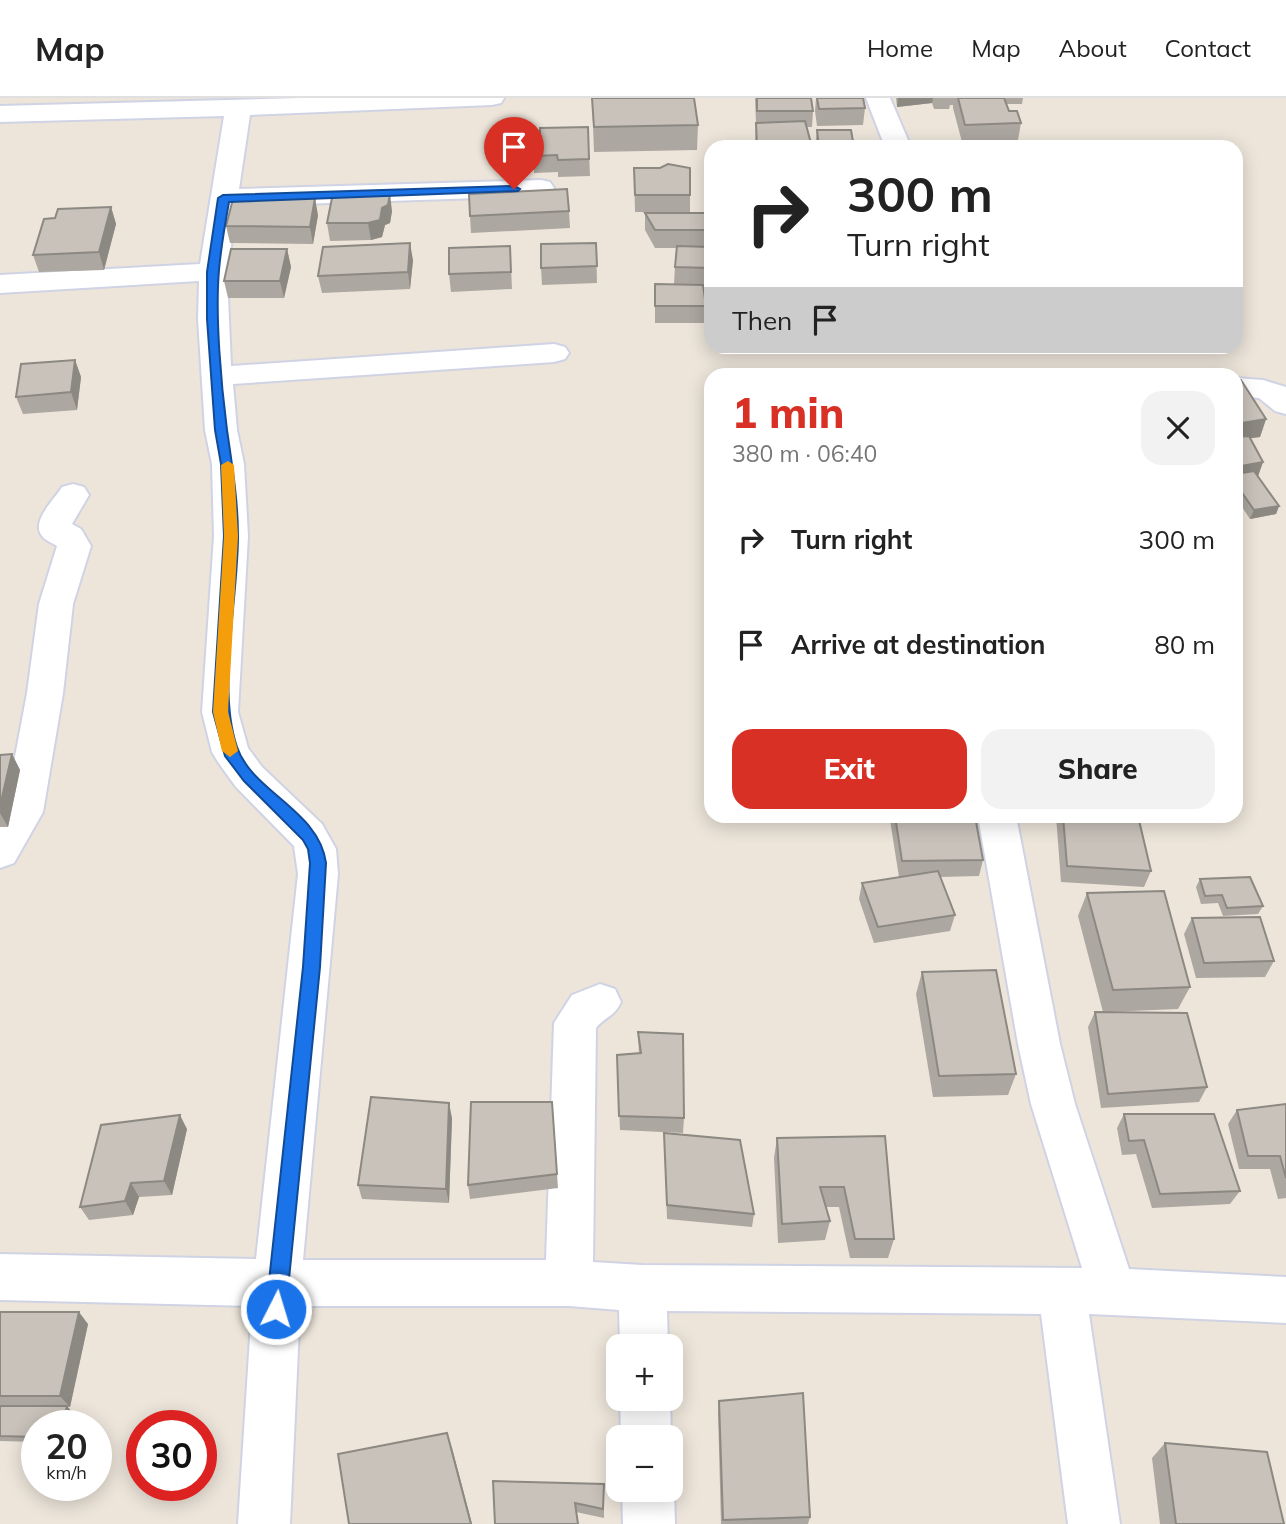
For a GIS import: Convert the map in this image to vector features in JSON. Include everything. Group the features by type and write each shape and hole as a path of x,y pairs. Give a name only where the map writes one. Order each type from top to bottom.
{"street":[{"path":"0,114 492,98"},
{"path":"878,98 895,140"},
{"path":"238,108 213,272 213,319 221,430 228,464 231,536 220,712 230,752 249,777 308,835 316,849 318,863 311,967 278,1283 265,1463 264,1524"},
{"path":"223,198 541,188"},
{"path":"0,284 102,276 213,272"},
{"path":"218,376 554,353"},
{"path":"1243,387 1265,388 1276,392 1286,404"},
{"path":"0,852 24,812 45,693 56,604 74,546 69,537 55,530 55,521 73,495"},
{"path":"998,823 1039,1044 1053,1104 1113,1291"},
{"path":"569,1283 575,1023 587,1008 600,1002"},
{"path":"0,1277 278,1283 569,1283 642,1288 1062,1290 1286,1300"},
{"path":"642,1288 644,1334"},
{"path":"1062,1290 1094,1524"},
{"path":"648,1502 649,1524"}],"building":[{"path":"592,98 694,98 698,125 594,127"},
{"path":"757,98 811,98 813,111 757,111"},
{"path":"817,98 863,98 865,108 819,109"},
{"path":"958,98 1004,98 1009,111 1017,111 1021,123 965,125"},
{"path":"805,121 810,140 757,140 756,123"},
{"path":"588,127 589,159 558,160 557,155 533,156 533,153 526,150 526,146 540,146 540,128"},
{"path":"817,130 851,130 853,140 818,140"},
{"path":"668,164 690,168 690,195 635,195 634,168 660,168"},
{"path":"567,189 569,211 470,216 469,194"},
{"path":"333,193 390,194 388,205 382,208 380,220 368,223 327,223"},
{"path":"315,198 310,227 226,226 233,199"},
{"path":"111,207 99,252 33,255 44,219 55,218 58,209"},
{"path":"645,213 704,213 704,230 655,230"},
{"path":"410,243 408,272 318,276 323,247"},
{"path":"596,243 597,266 541,268 541,244"},
{"path":"510,246 511,272 449,274 449,248"},
{"path":"677,246 704,247 704,268 675,267"},
{"path":"231,249 287,249 280,281 224,281"},
{"path":"655,284 703,285 704,306 655,306"},
{"path":"75,360 71,392 16,397 21,364"},
{"path":"1243,383 1266,419 1243,423"},
{"path":"1243,436 1249,436 1263,462 1243,466"},
{"path":"1254,471 1279,506 1254,510 1243,494 1243,473"},
{"path":"12,754 0,806 0,755"},
{"path":"896,823 976,823 983,860 902,861"},
{"path":"1064,823 1140,823 1151,871 1067,866"},
{"path":"938,871 955,915 878,927 862,883"},
{"path":"1250,877 1263,906 1227,908 1222,895 1205,896 1200,879"},
{"path":"1164,891 1190,987 1113,990 1087,893"},
{"path":"1260,917 1274,961 1204,963 1192,918"},
{"path":"996,970 1016,1074 939,1076 922,972"},
{"path":"1095,1012 1187,1013 1207,1087 1108,1094"},
{"path":"638,1032 683,1034 684,1118 619,1116 617,1055 641,1053"},
{"path":"371,1097 449,1103 446,1189 358,1185"},
{"path":"471,1102 552,1102 557,1174 468,1185"},
{"path":"1286,1104 1286,1178 1280,1156 1248,1156 1237,1110"},
{"path":"1124,1114 1214,1114 1240,1191 1160,1194 1144,1140 1129,1141"},
{"path":"180,1115 164,1181 131,1183 125,1201 80,1207 101,1125"},
{"path":"664,1133 740,1140 754,1214 667,1205"},
{"path":"885,1136 894,1239 855,1239 844,1187 820,1187 830,1221 782,1224 777,1138"},
{"path":"0,1312 79,1312 60,1396 0,1396"},
{"path":"803,1393 810,1517 723,1520 719,1401"},
{"path":"0,1406 67,1406 66,1410 21,1410 21,1437 0,1436"},
{"path":"447,1433 471,1524 349,1524 338,1454"},
{"path":"1165,1443 1267,1452 1284,1524 1176,1524"},
{"path":"493,1481 604,1484 603,1509 575,1503 578,1524 495,1524"}],"slow traffic":[{"path":"228,465 231,536 220,712 230,751"}],"route":[{"path":"276,1309 311,967 318,863 316,849 308,835 249,777 230,752 220,712 231,536 228,464 221,430 213,319 213,272 223,198 514,189"}]}
